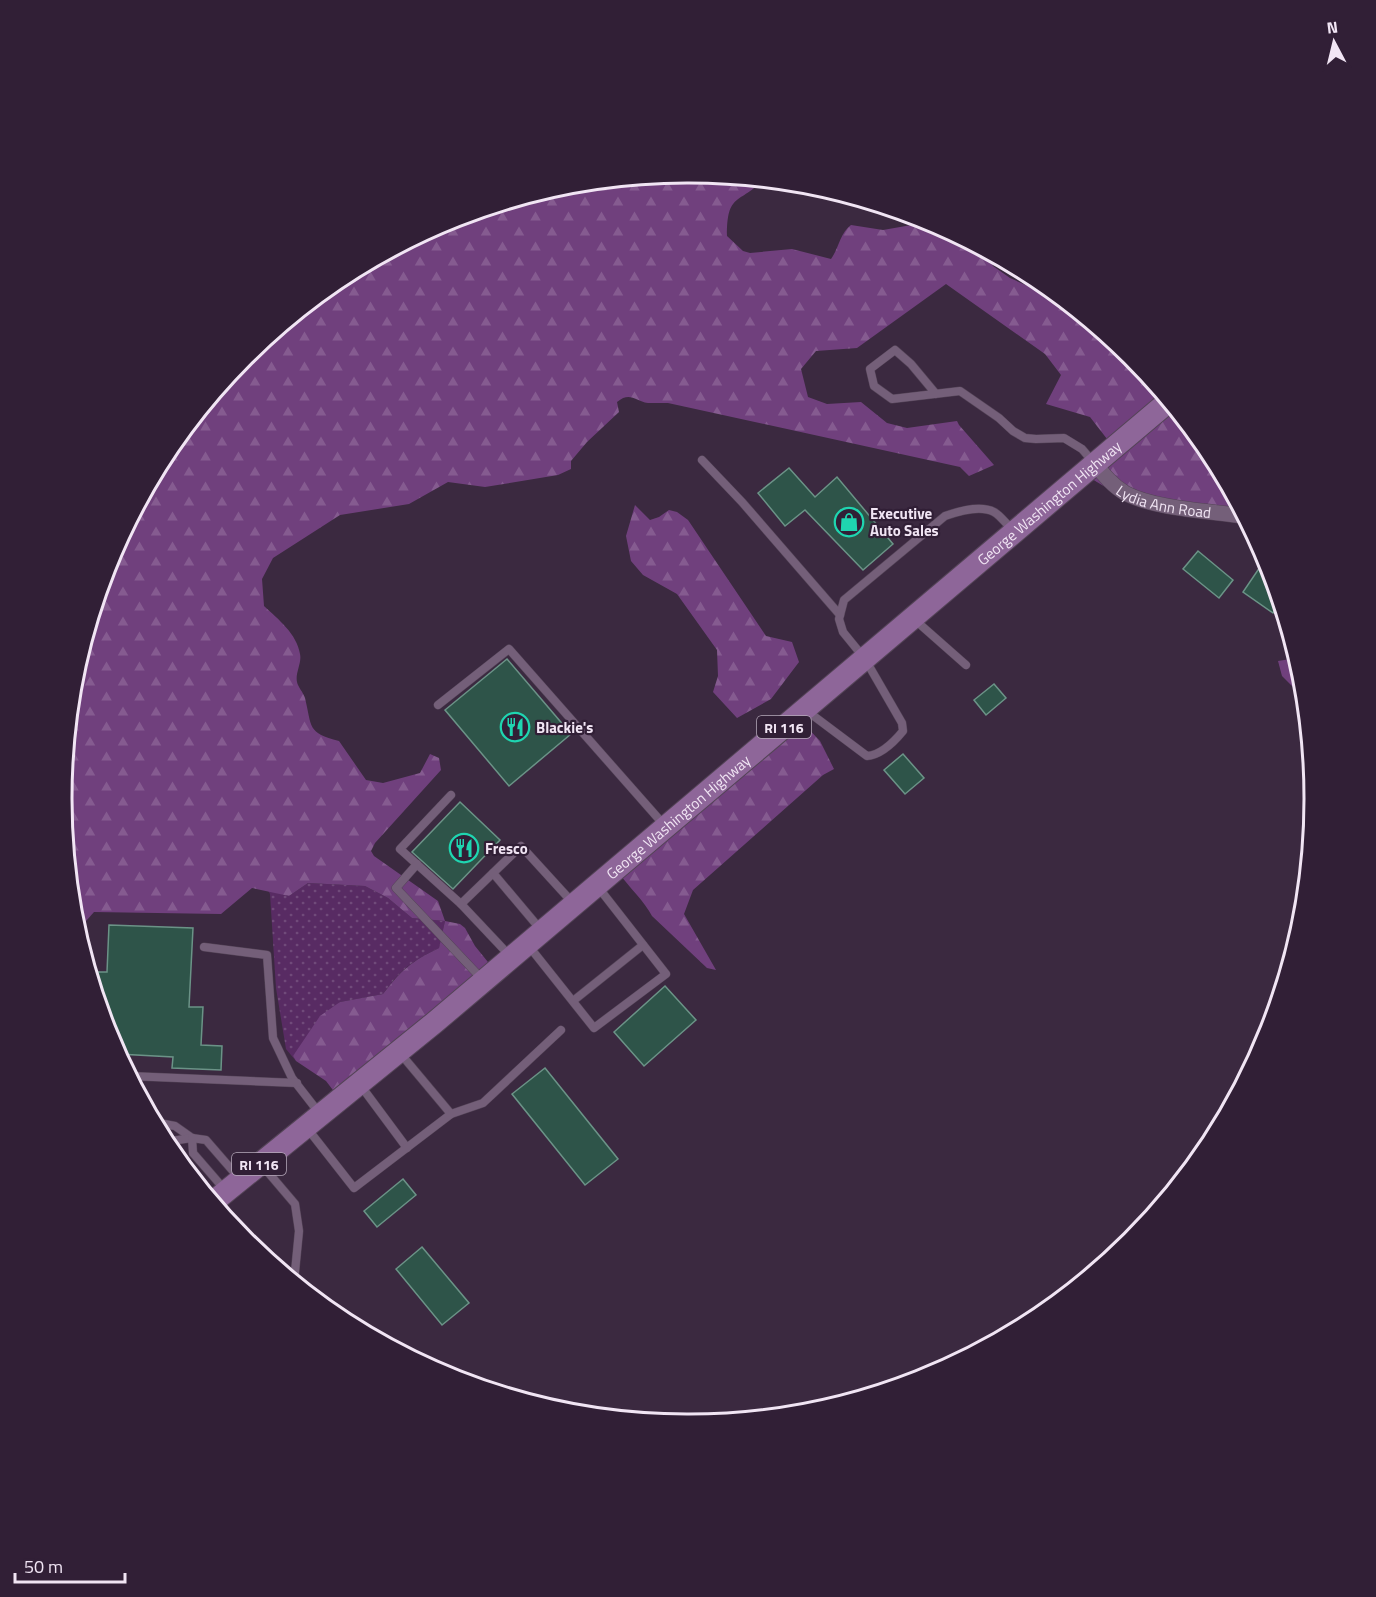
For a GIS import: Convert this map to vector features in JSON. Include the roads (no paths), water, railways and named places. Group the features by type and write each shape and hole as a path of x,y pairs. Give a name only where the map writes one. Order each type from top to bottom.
{"main road":[{"name":"George Washington Highway","path":"226,1191 484,981 1163,406"}],"street":[{"name":"Lydia Ann Road","path":"1095,464 1117,487 1140,499 1170,506 1234,515"}],"lane":[{"path":"936,394 911,364 895,350 870,369 874,386 892,399 936,394 960,391 1025,438 1064,438 1082,449 1095,464"},
{"path":"702,460 742,502 840,615"},
{"path":"805,710 867,756 874,755 897,738 903,731 902,723 866,659 843,632 840,615 844,600 945,516 960,511 988,510 997,514 1015,533"},
{"path":"913,619 966,665"},
{"path":"438,705 510,649 666,827"},
{"path":"452,795 400,849 461,904 527,944"},
{"path":"461,904 521,846 574,904"},
{"path":"417,864 396,888 484,981"},
{"path":"493,873 527,944 594,1028 666,974 597,885"},
{"path":"573,1001 643,945"},
{"path":"204,947 267,955 273,1038 314,1121 354,1188 451,1114 483,1102 561,1030"},
{"path":"399,1051 451,1114"},
{"path":"139,1076 297,1083"},
{"path":"360,1083 407,1148"},
{"path":"166,1124 175,1126 192,1138"},
{"path":"192,1138 193,1154 226,1191"},
{"path":"176,1140 192,1138 206,1140 226,1191"},
{"path":"260,1164 295,1204 300,1232 295,1273"}],"place":[{"name":"Executive Auto Sales","path":"849,522"},
{"name":"Blackie's","path":"515,727"},
{"name":"Fresco","path":"464,848"}]}
